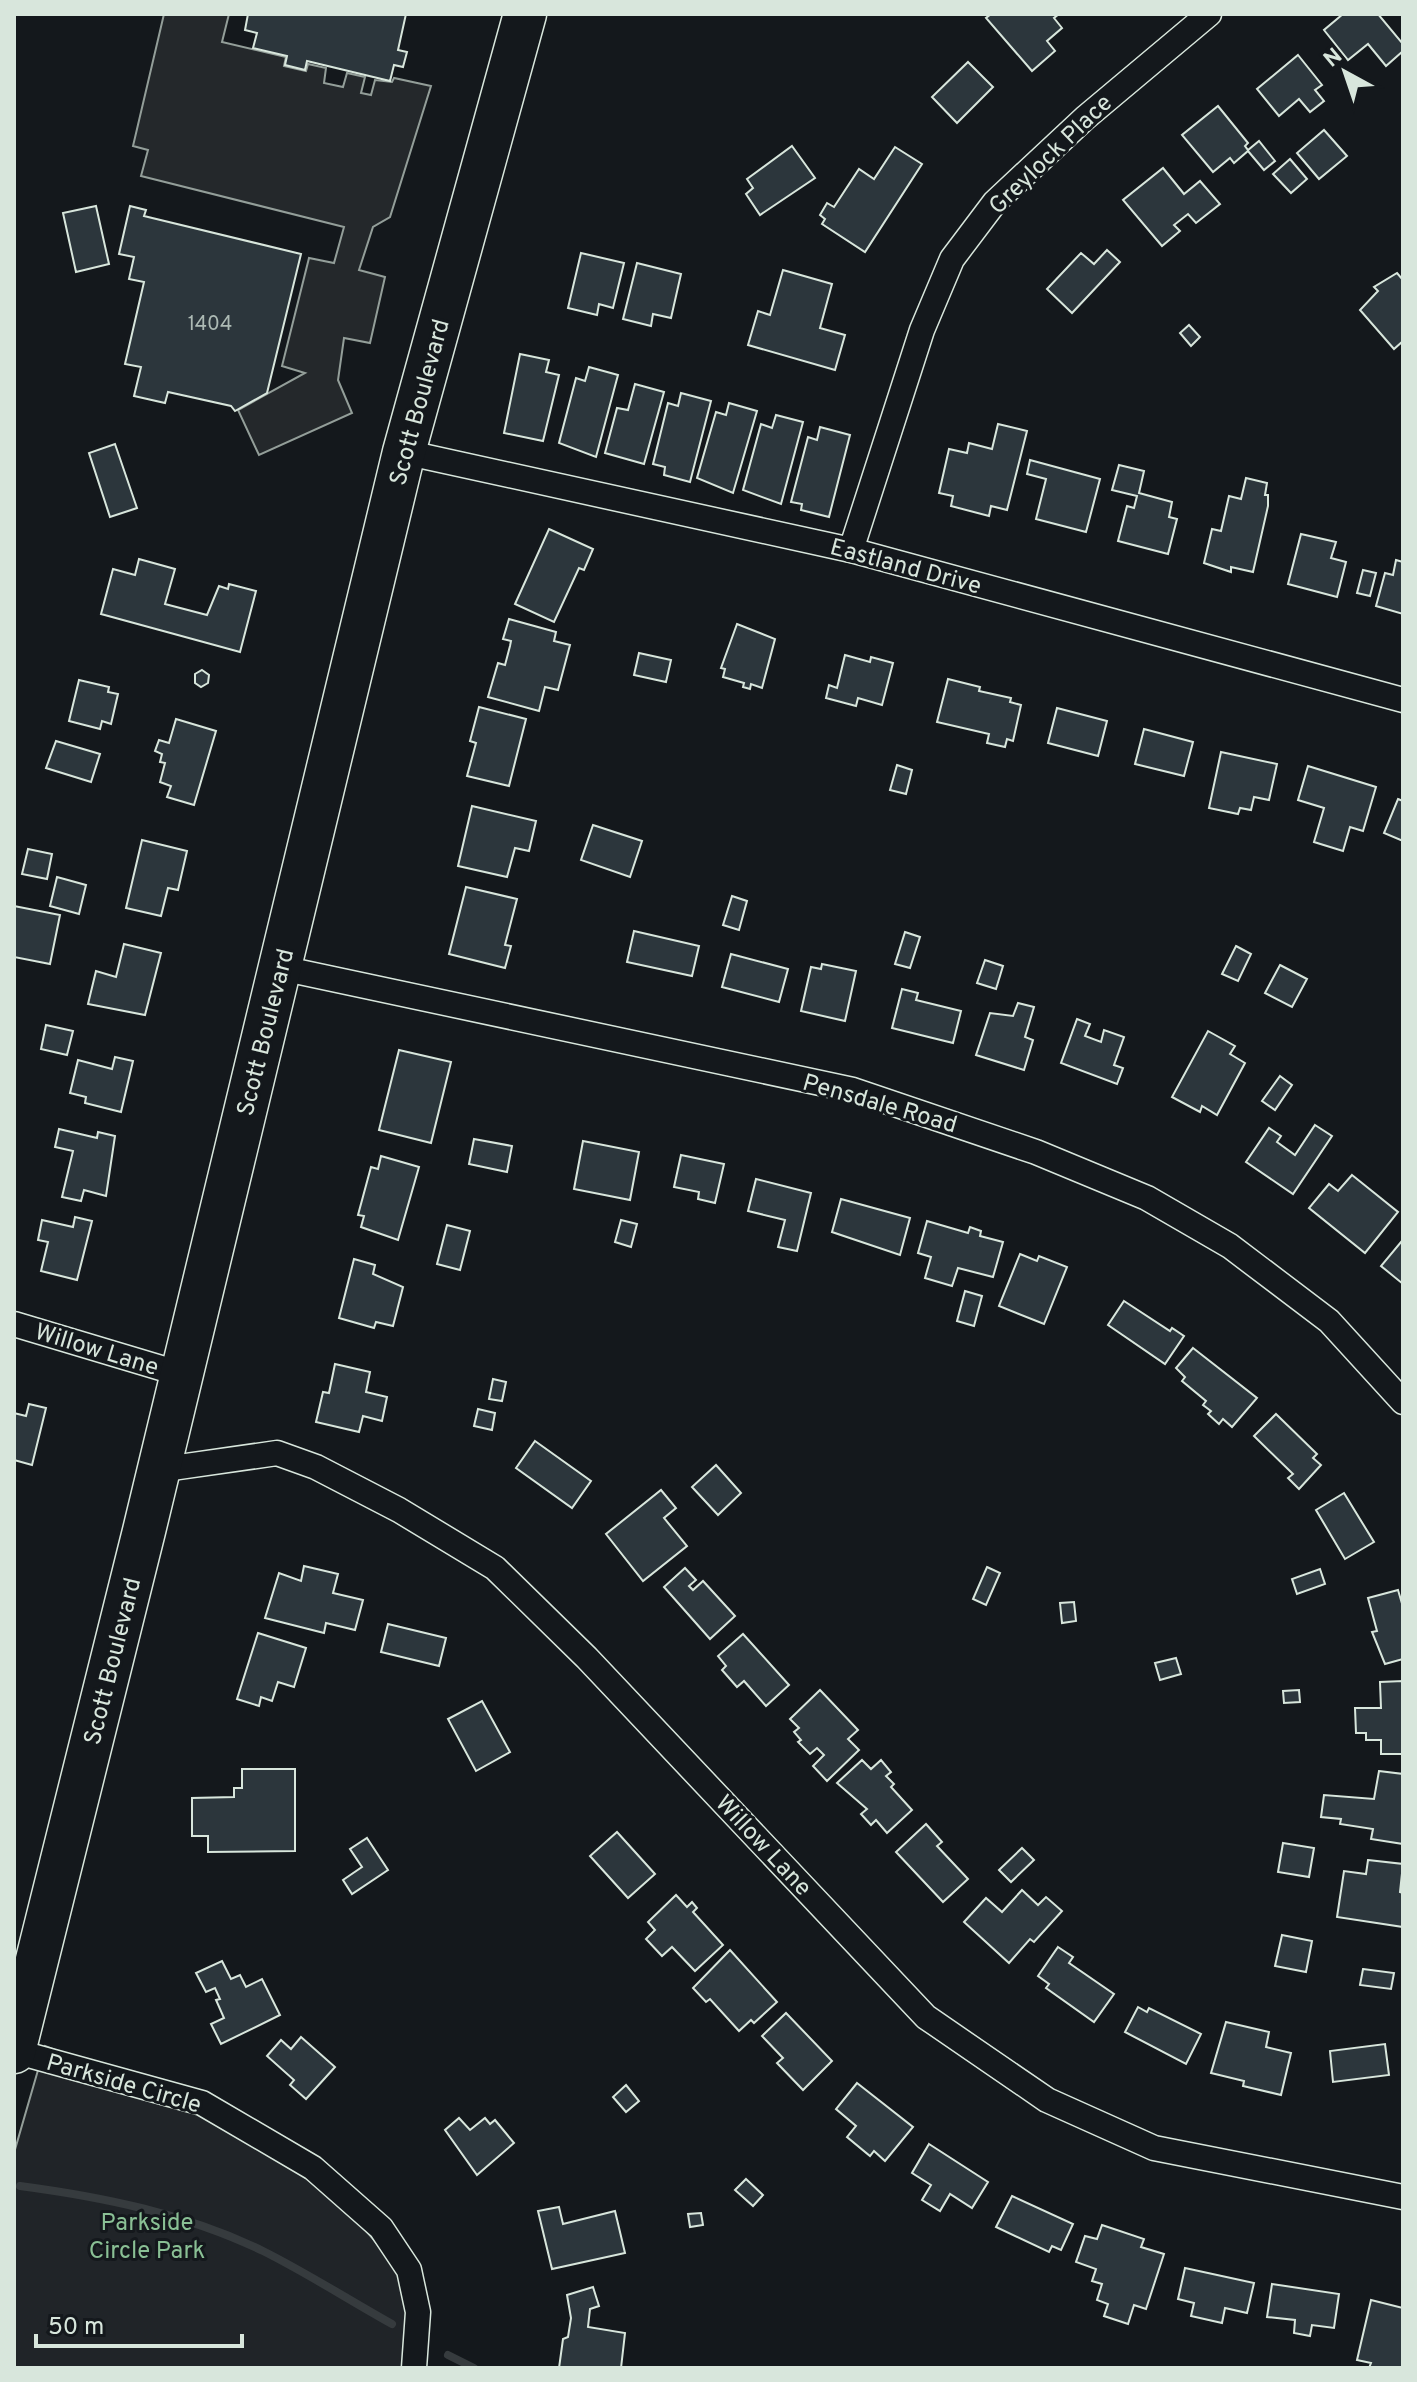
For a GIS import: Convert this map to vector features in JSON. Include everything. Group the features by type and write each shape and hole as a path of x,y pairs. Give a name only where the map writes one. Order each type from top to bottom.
{"highway":[{"name":"Scott Boulevard","path":"14,2052 281,968 404,452 525,14"}],"street":[{"name":"Greylock Place","path":"851,550 922,330 952,259 995,202 1085,118 1209,14"},
{"name":"Eastland Drive","path":"404,452 851,550 1403,700"},
{"name":"Pensdale Road","path":"281,968 853,1090 1036,1152 1147,1198 1230,1246 1329,1321 1403,1402"},
{"name":"Willow Lane","path":"14,1324 181,1374"},
{"name":"Willow Lane","path":"158,1470 277,1453 316,1467 399,1510 495,1568 598,1670 926,2017 1047,2100 1154,2148 1403,2197"},
{"name":"Parkside Circle","path":"14,2052 202,2103 313,2168 381,2228 409,2270 418,2312 414,2368"}],"green space":[{"name":"Parkside Circle Park","path":"45,2046 134,2082 229,2129 317,2186 354,2219 400,2275 408,2323 402,2368 14,2368 14,2153"}],"shaded area":[{"path":"164,14 229,14 222,42 286,57 284,66 306,71 308,64 326,68 324,83 343,87 347,73 365,77 361,93 371,95 375,80 392,82 394,78 431,86 390,217 373,227 359,270 385,277 370,343 344,338 338,380 352,413 259,455 238,410 305,373 282,366 309,258 334,263 344,227 141,176 148,150 133,146"}],"building":[{"path":"248,14 406,14 398,50 407,52 403,67 394,65 390,81 307,61 305,70 285,65 287,56 253,48 257,33 245,30"},
{"path":"991,14 1059,14 1054,18 1062,28 1047,41 1055,51 1032,71 986,18"},
{"path":"1343,14 1378,14 1403,44 1403,51 1386,66 1368,44 1348,60 1324,30"},
{"path":"1298,55 1322,85 1315,90 1324,101 1310,112 1299,99 1279,116 1257,89"},
{"path":"968,62 993,87 957,123 932,97"},
{"path":"1218,106 1248,143 1245,146 1248,150 1259,141 1275,161 1264,170 1248,151 1234,163 1230,158 1213,172 1182,135"},
{"path":"1324,130 1347,156 1319,179 1297,153"},
{"path":"792,146 815,178 760,215 746,194 753,188 747,179"},
{"path":"895,147 922,164 865,252 822,224 825,219 820,215 827,203 834,207 859,169 874,179"},
{"path":"1290,159 1307,179 1291,193 1273,174"},
{"path":"1163,168 1184,194 1200,181 1220,204 1196,223 1188,214 1174,225 1180,231 1162,246 1123,200"},
{"path":"96,206 109,264 76,272 63,213"},
{"path":"130,206 146,210 144,216 301,254 267,393 235,411 231,406 168,392 165,403 134,396 141,367 125,364 144,282 129,279 134,257 119,254"},
{"path":"1107,250 1120,262 1072,313 1047,289 1081,253 1094,264"},
{"path":"581,253 624,263 613,308 599,304 597,315 568,308"},
{"path":"637,263 681,274 671,318 653,314 651,326 623,319"},
{"path":"783,270 832,284 820,328 845,335 835,370 748,345 758,311 770,315"},
{"path":"1397,273 1403,280 1403,341 1394,349 1360,310 1378,291 1374,287"},
{"path":"1189,325 1200,337 1191,346 1180,333"},
{"path":"520,354 549,360 546,372 559,375 543,441 504,433"},
{"path":"589,367 618,375 596,457 559,443 576,378 585,381"},
{"path":"635,384 664,392 644,464 605,453 617,408 628,410"},
{"path":"681,393 711,401 690,482 664,475 665,467 653,464 668,403 678,406"},
{"path":"729,403 757,411 733,493 697,478 716,412 726,415"},
{"path":"776,415 803,422 781,504 743,490 761,424 772,428"},
{"path":"998,424 1027,431 1007,510 991,506 989,516 951,506 953,496 939,493 949,449 967,453 969,443 992,449"},
{"path":"820,427 850,435 829,517 801,510 802,504 791,502 808,437 817,440"},
{"path":"115,444 137,508 110,517 89,453"},
{"path":"1030,460 1100,479 1086,532 1036,519 1046,479 1027,474"},
{"path":"1119,465 1144,471 1139,493 1172,502 1169,517 1177,519 1168,554 1118,541 1127,506 1134,508 1137,496 1112,490"},
{"path":"1246,478 1267,483 1265,495 1268,495 1268,506 1253,572 1231,567 1231,572 1204,563 1212,529 1221,531 1229,496 1241,499"},
{"path":"549,529 593,549 584,570 579,568 554,622 515,604"},
{"path":"1301,534 1336,542 1331,558 1346,562 1337,597 1288,584"},
{"path":"139,559 175,569 165,604 207,615 219,586 228,589 229,584 256,591 240,652 101,614 113,569 135,575"},
{"path":"1396,560 1403,562 1403,614 1376,606 1385,573 1393,575"},
{"path":"1363,570 1376,573 1370,596 1357,593"},
{"path":"509,619 556,632 554,641 570,645 558,690 545,687 539,711 488,697 498,663 505,665 511,641 503,639"},
{"path":"737,624 775,639 762,688 751,684 750,689 743,687 744,683 723,677 725,669 721,668"},
{"path":"639,653 671,660 666,682 634,675"},
{"path":"845,655 870,662 871,657 893,663 882,705 858,698 856,706 826,698 829,685 837,688"},
{"path":"202,670 209,675 208,683 201,687 195,683 195,674"},
{"path":"948,679 980,687 979,691 1011,698 1010,702 1021,705 1013,741 1007,739 1005,747 987,743 989,734 937,722"},
{"path":"79,680 109,687 108,692 118,694 111,724 102,721 100,729 69,721"},
{"path":"479,707 526,719 509,786 467,776 476,743 470,741"},
{"path":"1057,708 1107,721 1098,756 1048,743"},
{"path":"176,719 216,731 194,805 167,797 171,786 160,782 165,763 160,762 162,754 155,751 159,740 169,743"},
{"path":"1144,729 1193,742 1184,776 1135,764"},
{"path":"56,741 100,754 91,782 46,768"},
{"path":"1221,752 1277,764 1269,800 1254,797 1251,810 1240,808 1238,814 1209,808"},
{"path":"897,765 912,770 906,794 890,790"},
{"path":"1308,766 1376,787 1363,831 1350,827 1343,851 1314,842 1324,808 1298,800"},
{"path":"1398,799 1403,801 1403,841 1384,833"},
{"path":"472,806 536,821 529,851 515,848 507,877 458,866"},
{"path":"593,825 642,841 630,877 581,860"},
{"path":"142,840 187,851 178,890 168,888 161,916 126,908"},
{"path":"28,849 52,854 47,879 22,874"},
{"path":"57,877 86,885 79,914 50,906"},
{"path":"466,887 517,899 505,945 511,946 505,968 449,954"},
{"path":"732,896 747,901 739,930 723,925"},
{"path":"14,906 60,915 50,964 14,957"},
{"path":"634,931 699,946 692,976 627,962"},
{"path":"905,932 920,937 910,968 895,964"},
{"path":"124,944 161,953 145,1015 88,1004 96,971 116,977"},
{"path":"1236,946 1251,954 1238,981 1222,974"},
{"path":"731,954 788,969 779,1002 722,987"},
{"path":"985,960 1003,966 996,989 977,983"},
{"path":"822,964 856,971 845,1021 801,1011 811,967 821,969"},
{"path":"1280,965 1307,979 1292,1007 1265,993"},
{"path":"902,989 918,993 916,1000 961,1011 953,1043 892,1028"},
{"path":"1018,1003 1034,1007 1025,1037 1033,1040 1024,1070 976,1055 990,1013 1013,1016"},
{"path":"1077,1019 1090,1024 1085,1036 1101,1042 1104,1030 1124,1037 1114,1065 1123,1068 1117,1084 1061,1063"},
{"path":"46,1025 73,1031 67,1055 41,1049"},
{"path":"1208,1031 1235,1046 1230,1054 1245,1063 1217,1115 1202,1106 1200,1112 1172,1097"},
{"path":"399,1050 451,1062 431,1143 379,1130"},
{"path":"115,1057 133,1061 121,1112 85,1103 86,1097 70,1093 78,1060 112,1069"},
{"path":"1280,1076 1292,1085 1275,1110 1262,1101"},
{"path":"1315,1125 1332,1136 1293,1194 1246,1162 1269,1128 1281,1136 1277,1142 1295,1155"},
{"path":"59,1129 97,1138 98,1132 115,1136 106,1196 84,1190 81,1201 62,1197 73,1151 55,1147"},
{"path":"474,1139 512,1146 507,1172 469,1164"},
{"path":"583,1141 639,1152 630,1200 574,1189"},
{"path":"681,1155 724,1164 715,1203 698,1199 699,1192 674,1187"},
{"path":"381,1156 419,1167 398,1240 361,1227 364,1216 358,1215 371,1167 378,1169"},
{"path":"1352,1175 1398,1212 1365,1253 1309,1208 1329,1184 1338,1191"},
{"path":"756,1179 811,1193 797,1251 778,1247 785,1220 748,1211"},
{"path":"841,1199 910,1218 900,1255 832,1232"},
{"path":"75,1217 92,1221 77,1280 41,1271 48,1242 38,1240 42,1220 73,1227"},
{"path":"621,1220 637,1224 631,1247 615,1242"},
{"path":"927,1221 968,1233 970,1227 981,1231 980,1236 1003,1242 993,1277 958,1268 952,1286 925,1278 931,1257 918,1253"},
{"path":"447,1225 470,1231 460,1270 437,1264"},
{"path":"1401,1242 1403,1244 1403,1284 1381,1266"},
{"path":"1020,1254 1037,1261 1039,1256 1067,1267 1044,1324 999,1306"},
{"path":"354,1259 375,1265 373,1274 403,1287 393,1326 376,1322 374,1328 339,1318"},
{"path":"965,1291 982,1296 974,1326 957,1321"},
{"path":"1124,1301 1170,1331 1172,1328 1184,1336 1165,1364 1108,1325"},
{"path":"1193,1348 1257,1398 1232,1427 1223,1419 1219,1424 1208,1414 1211,1411 1203,1405 1206,1401 1182,1381 1185,1377 1176,1368"},
{"path":"335,1364 370,1372 366,1392 387,1397 382,1421 363,1416 359,1432 316,1422 323,1392 329,1393"},
{"path":"493,1379 506,1382 502,1401 489,1399"},
{"path":"29,1404 46,1408 32,1465 14,1460 14,1413 26,1416"},
{"path":"478,1409 495,1413 492,1430 474,1426"},
{"path":"1276,1414 1317,1454 1313,1458 1321,1465 1299,1489 1288,1478 1293,1474 1254,1436"},
{"path":"535,1441 591,1481 572,1508 516,1468"},
{"path":"716,1465 741,1493 718,1515 692,1487"},
{"path":"661,1490 676,1508 664,1518 687,1546 643,1581 606,1534"},
{"path":"1344,1493 1374,1542 1345,1559 1316,1510"},
{"path":"304,1566 338,1574 333,1593 363,1600 355,1630 326,1623 324,1633 265,1618 279,1573 301,1581"},
{"path":"987,1567 1000,1573 986,1605 973,1599"},
{"path":"685,1568 696,1580 689,1586 693,1590 703,1581 735,1616 710,1639 664,1587"},
{"path":"1320,1569 1325,1584 1297,1594 1292,1579"},
{"path":"1398,1590 1403,1607 1403,1659 1385,1664 1372,1632 1377,1631 1368,1598"},
{"path":"1074,1602 1076,1621 1062,1623 1060,1603"},
{"path":"388,1624 446,1638 439,1666 381,1652"},
{"path":"258,1633 306,1648 294,1687 278,1682 272,1701 261,1697 259,1706 237,1699"},
{"path":"743,1634 789,1685 766,1706 744,1681 737,1687 722,1670 726,1666 718,1656"},
{"path":"1176,1658 1181,1674 1160,1680 1155,1663"},
{"path":"1403,1681 1403,1754 1381,1754 1381,1740 1366,1740 1366,1733 1356,1733 1355,1708 1381,1708 1380,1682"},
{"path":"820,1690 858,1730 848,1739 859,1750 827,1781 813,1766 824,1755 817,1748 810,1754 798,1742 801,1740 794,1732 799,1728 790,1719"},
{"path":"1299,1690 1300,1702 1284,1703 1283,1691"},
{"path":"482,1701 510,1752 476,1771 448,1719"},
{"path":"862,1760 871,1769 881,1760 891,1772 886,1776 894,1784 891,1787 912,1810 887,1833 876,1820 871,1825 861,1814 867,1809 837,1783"},
{"path":"242,1769 295,1769 295,1851 208,1852 208,1836 192,1836 192,1798 234,1797 234,1788 242,1788"},
{"path":"1379,1771 1403,1774 1403,1844 1371,1839 1373,1829 1340,1824 1341,1819 1321,1817 1324,1795 1374,1799"},
{"path":"926,1824 942,1842 937,1846 968,1879 943,1902 896,1852"},
{"path":"617,1832 655,1874 628,1898 590,1856"},
{"path":"367,1838 388,1870 352,1894 343,1880 362,1867 350,1849"},
{"path":"1283,1843 1314,1848 1309,1877 1278,1872"},
{"path":"1022,1848 1034,1860 1011,1882 999,1870"},
{"path":"1368,1860 1403,1864 1400,1892 1403,1893 1403,1927 1337,1917 1344,1871 1366,1874"},
{"path":"1022,1890 1038,1905 1046,1897 1062,1911 1034,1942 1030,1939 1009,1963 964,1922 986,1898 1002,1912"},
{"path":"676,1895 687,1907 692,1902 697,1908 693,1912 723,1945 695,1971 672,1947 662,1956 646,1939 655,1930 648,1922"},
{"path":"1282,1935 1312,1941 1306,1972 1275,1966"},
{"path":"1058,1947 1073,1957 1069,1963 1114,1994 1094,2022 1046,1988 1049,1984 1038,1976"},
{"path":"730,1950 777,2002 754,2023 751,2020 739,2031 710,1999 706,2002 693,1988"},
{"path":"222,1961 231,1979 240,1975 246,1987 262,1979 280,2015 221,2044 211,2024 224,2018 216,2000 220,1999 215,1988 206,1992 196,1973"},
{"path":"1363,1969 1394,1973 1391,1989 1360,1985"},
{"path":"1138,2007 1147,2012 1149,2008 1201,2034 1186,2064 1125,2032"},
{"path":"786,2013 832,2061 803,2090 777,2063 783,2058 762,2036"},
{"path":"1226,2022 1269,2032 1266,2047 1291,2053 1281,2095 1243,2086 1244,2081 1211,2073"},
{"path":"301,2037 335,2067 306,2099 290,2085 294,2080 267,2056 281,2040 291,2049"},
{"path":"1385,2044 1389,2075 1333,2082 1330,2051"},
{"path":"857,2083 913,2127 885,2161 874,2151 870,2156 847,2137 856,2126 836,2109"},
{"path":"626,2085 639,2101 626,2112 613,2097"},
{"path":"459,2118 470,2130 485,2118 490,2124 495,2120 514,2143 477,2175 445,2130"},
{"path":"929,2144 988,2182 972,2208 950,2194 940,2211 922,2200 931,2185 912,2173"},
{"path":"746,2179 763,2195 753,2206 735,2190"},
{"path":"1012,2196 1073,2224 1061,2250 1052,2246 1049,2252 996,2227"},
{"path":"559,2207 563,2224 615,2211 625,2253 552,2269 538,2211"},
{"path":"701,2213 703,2225 690,2227 688,2214"},
{"path":"1102,2225 1144,2239 1141,2247 1164,2254 1146,2309 1134,2305 1128,2324 1104,2316 1108,2304 1097,2300 1102,2284 1092,2281 1096,2269 1076,2262 1085,2236 1097,2239"},
{"path":"1185,2268 1254,2283 1247,2313 1225,2308 1222,2323 1191,2316 1194,2303 1178,2299"},
{"path":"1272,2284 1339,2294 1334,2328 1312,2325 1310,2336 1294,2333 1295,2320 1267,2317"},
{"path":"593,2287 599,2306 590,2309 588,2327 625,2333 621,2368 559,2368 563,2339 568,2337 571,2318 567,2295"},
{"path":"1371,2300 1403,2308 1403,2368 1369,2368 1371,2363 1357,2360"}],"waterway":[{"path":"20,2186 113,2202 205,2227 279,2259 392,2324"},
{"path":"448,2355 474,2368"}]}
